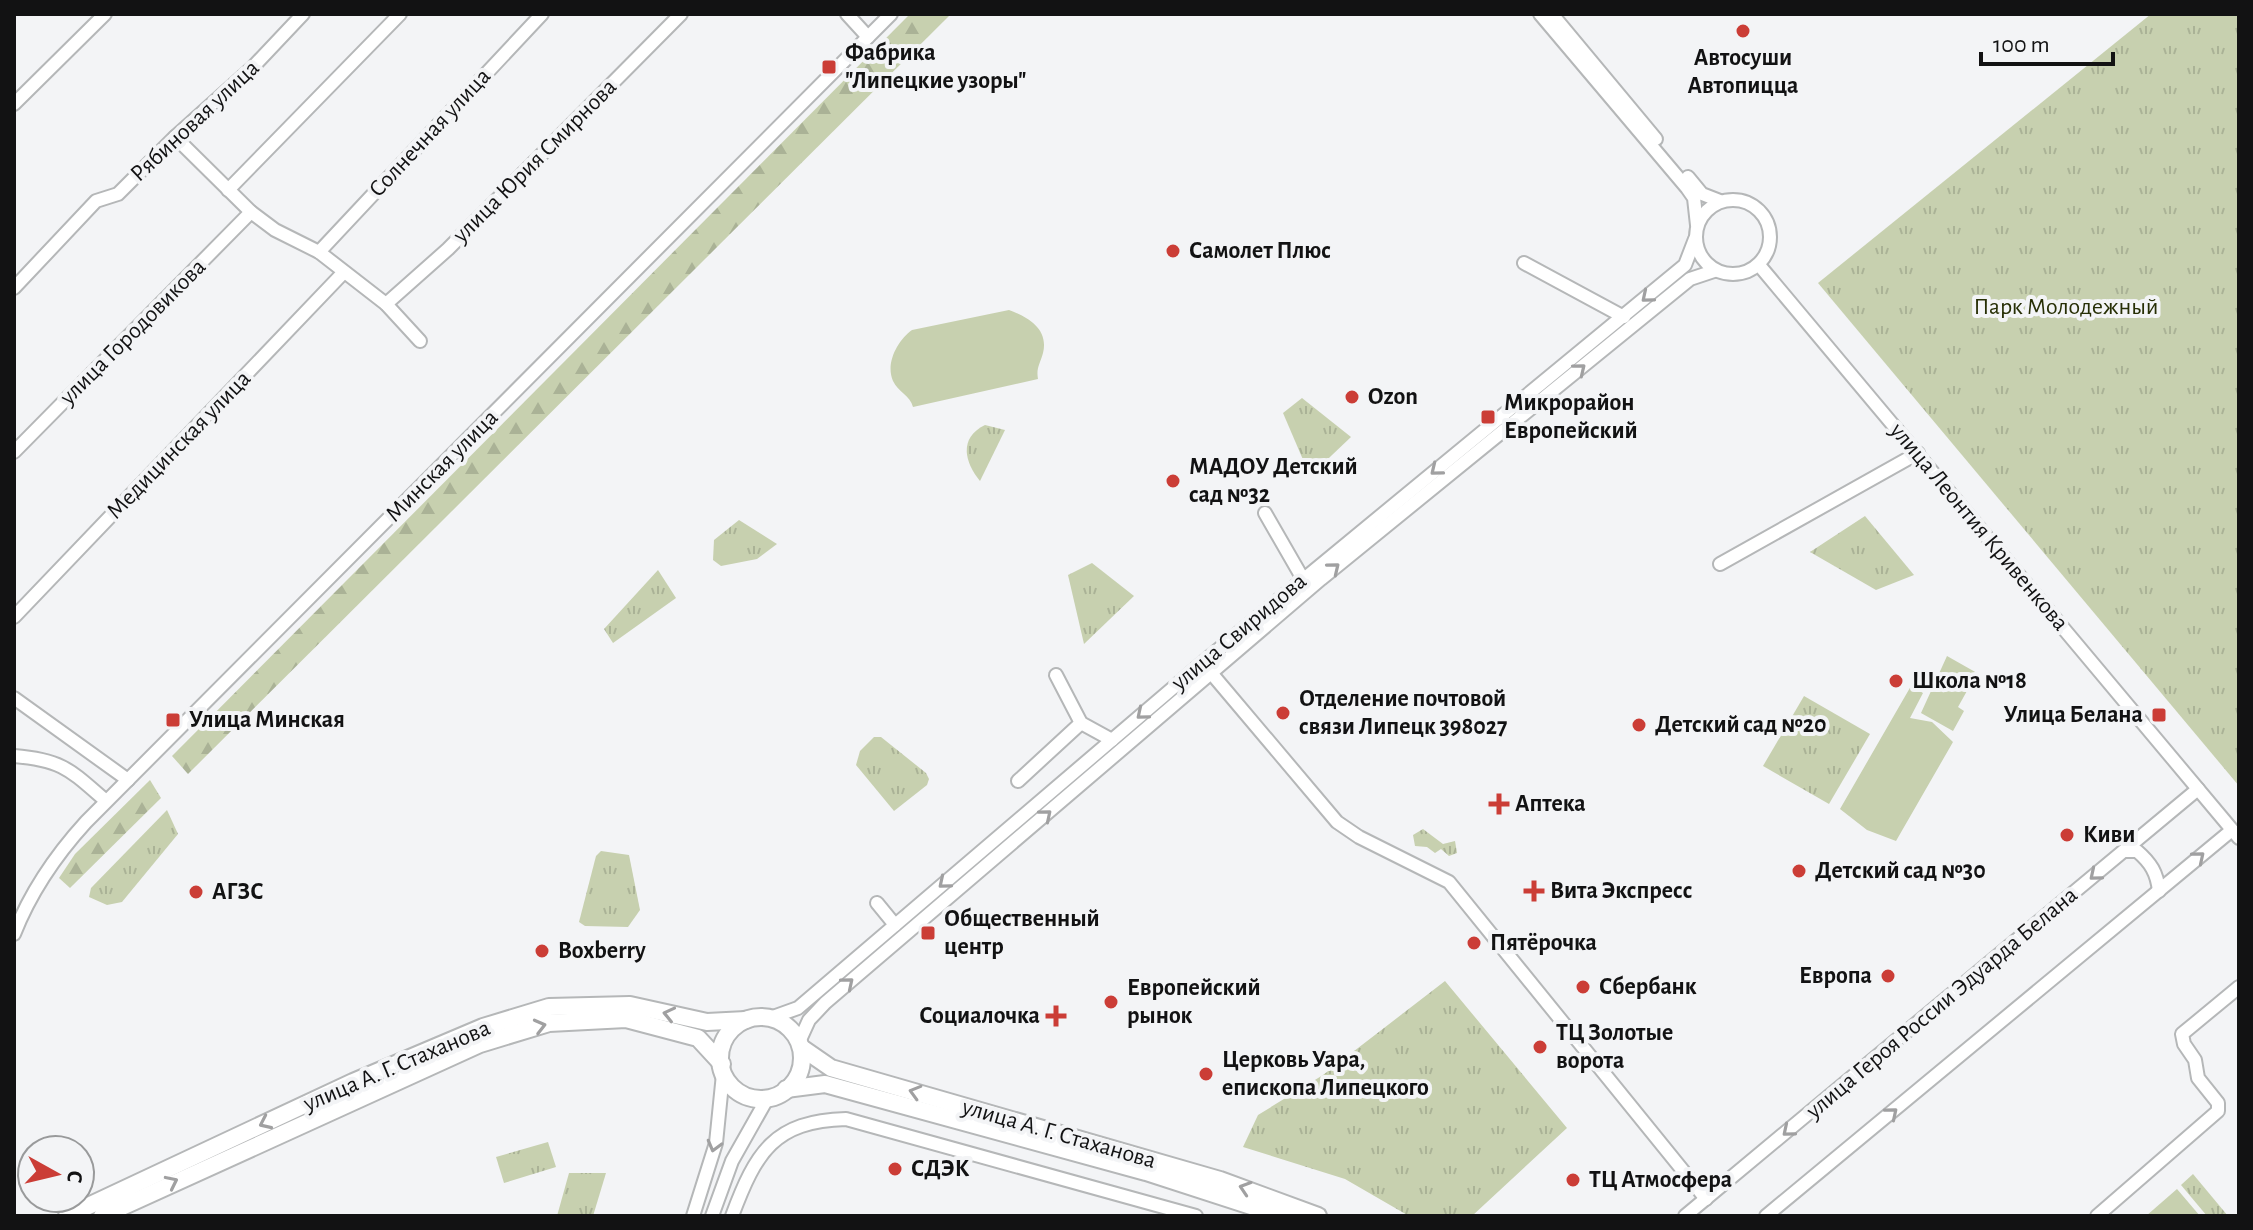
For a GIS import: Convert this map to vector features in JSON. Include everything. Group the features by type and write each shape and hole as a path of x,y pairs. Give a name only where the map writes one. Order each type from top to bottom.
{"main road":[{"name":"улица А. Г. Стаханова","path":"67,1216 353,1082 483,1027 549,1007 630,1005 707,1022 746,1020"},
{"path":"773,1017 789,1026 801,1045 797,1077 786,1089 767,1099 750,1098 734,1090 722,1069 724,1042 732,1029 746,1020 773,1017"},
{"name":"улица А. Г. Стаханова","path":"102,1216 480,1044 549,1023 626,1019 698,1038 722,1069"},
{"name":"улица А. Г. Стаханова","path":"801,1045 831,1068 1220,1180 1318,1216"},
{"name":"улица А. Г. Стаханова","path":"786,1089 825,1084 1146,1172 1260,1213"}],"street":[{"path":"14,104 105,14"},
{"name":"Рябиновая улица","path":"14,288 96,201 118,194 175,137 252,68 303,14"},
{"path":"228,190 400,14"},
{"name":"Солнечная улица","path":"319,252 542,14"},
{"name":"улица Юрия Смирнова","path":"386,304 448,249 681,14"},
{"path":"847,14 868,37"},
{"name":"Минская улица","path":"14,934 34,889 55,857 106,801 891,14"},
{"path":"1540,14 1694,198 1695,239 1701,255 1714,271 1740,274 1759,265 1771,239 1768,223 1759,210 1748,202 1732,199 1720,201 1710,206 1697,225"},
{"path":"1552,14 1702,194 1720,201"},
{"path":"175,137 251,212 275,230 319,252 386,304 420,341"},
{"name":"улица Городовикова","path":"14,452 251,212"},
{"name":"улица Свиридова","path":"773,1017 798,1008 1303,579 1624,317 1685,265 1695,239"},
{"path":"1524,263 1624,317"},
{"name":"улица Леонтия Кривенкова","path":"1759,265 2236,834"},
{"name":"улица Свиридова","path":"801,1045 809,1020 825,1003 1321,579 1678,289 1700,273 1714,271"},
{"name":"Медицинская улица","path":"14,617 344,272"},
{"path":"1720,564 1918,453"},
{"path":"1265,513 1303,579"},
{"path":"1212,674 1337,822 1359,837 1449,882 1706,1199"},
{"path":"1056,675 1081,723 1112,740"},
{"path":"14,698 128,780"},
{"path":"1018,781 1081,723"},
{"path":"14,756 50,759 70,769 106,801"},
{"name":"улица Героя России Эдуарда Белана","path":"1685,1216 2198,789"},
{"path":"1766,1216 2159,891 2236,834"},
{"path":"2123,851 2137,851 2143,856 2157,874 2159,891"},
{"path":"877,903 895,925"},
{"path":"2097,1216 2218,1111 2218,1103 2198,1078 2195,1060 2184,1044 2182,1034 2239,987"},
{"path":"693,1216 716,1143 722,1069"},
{"path":"712,1216 732,1161 767,1099"},
{"path":"732,1216 759,1158 790,1128 814,1120 846,1119 1196,1216"}],"green space":[{"path":"910,14 951,14 188,774 172,756"},
{"name":"Парк Молодежный","path":"2151,14 2239,14 2239,786 1818,283"},
{"path":"1009,310 1030,320 1043,337 1038,379 913,407 895,385 891,374 894,352 907,334 912,330"},
{"path":"1302,398 1351,437 1310,476 1283,413"},
{"path":"985,425 1005,430 980,481 967,451 971,437"},
{"path":"1865,516 1914,575 1876,590 1810,552"},
{"path":"739,520 777,544 757,559 721,566 713,560 714,540"},
{"path":"1092,563 1134,596 1084,644 1068,575"},
{"path":"658,570 676,598 613,643 604,629"},
{"path":"1947,656 1977,673 1958,707 1964,711 1953,731 1921,713"},
{"path":"1911,686 1923,693 1910,718 1932,722 1953,742 1896,841 1867,830 1840,809"},
{"path":"1804,696 1870,734 1829,804 1763,766"},
{"path":"874,737 881,737 926,773 929,779 927,785 894,811 856,765 860,751"},
{"path":"150,780 161,798 70,888 59,878 75,854"},
{"path":"167,810 178,834 122,902 107,905 89,897 91,888"},
{"path":"1423,829 1443,844 1455,841 1457,853 1449,856 1441,849 1435,853 1427,847 1415,846 1413,835"},
{"path":"601,851 629,855 640,910 628,927 585,926 579,922 596,856"},
{"path":"1445,981 1567,1128 1472,1216 1409,1216 1345,1179 1243,1147 1258,1115 1323,1075"},
{"path":"548,1142 556,1167 504,1183 496,1157"},
{"path":"569,1173 606,1173 593,1216 557,1216"},
{"path":"2193,1174 2228,1216 2207,1216 2181,1185"},
{"path":"2177,1189 2200,1216 2146,1216"}],"place":[{"name":"Автосуши Автопицца","path":"1743,31"},
{"name":"Фабрика \"Липецкие узоры\"","path":"829,67"},
{"name":"Самолет Плюс","path":"1173,251"},
{"name":"Ozon","path":"1352,397"},
{"name":"Микрорайон Европейский","path":"1488,417"},
{"name":"МАДОУ Детский сад №32","path":"1173,481"},
{"name":"Школа №18","path":"1896,681"},
{"name":"Отделение почтовой связи Липецк 398027","path":"1283,713"},
{"name":"Улица Белана","path":"2159,715"},
{"name":"Улица Минская","path":"173,720"},
{"name":"Детский сад №20","path":"1639,725"},
{"name":"Аптека","path":"1499,804"},
{"name":"Киви","path":"2067,835"},
{"name":"Детский сад №30","path":"1799,871"},
{"name":"Вита Экспресс","path":"1534,891"},
{"name":"АГЗС","path":"196,892"},
{"name":"Общественный центр","path":"928,933"},
{"name":"Пятёрочка","path":"1474,943"},
{"name":"Boxberry","path":"542,951"},
{"name":"Европа","path":"1888,976"},
{"name":"Сбербанк","path":"1583,987"},
{"name":"Европейский рынок","path":"1111,1002"},
{"name":"Социалочка","path":"1056,1016"},
{"name":"ТЦ Золотые ворота","path":"1540,1047"},
{"name":"Церковь Уара, епископа Липецкого","path":"1206,1074"},
{"name":"СДЭК","path":"895,1169"},
{"name":"ТЦ Атмосфера","path":"1573,1180"}]}
